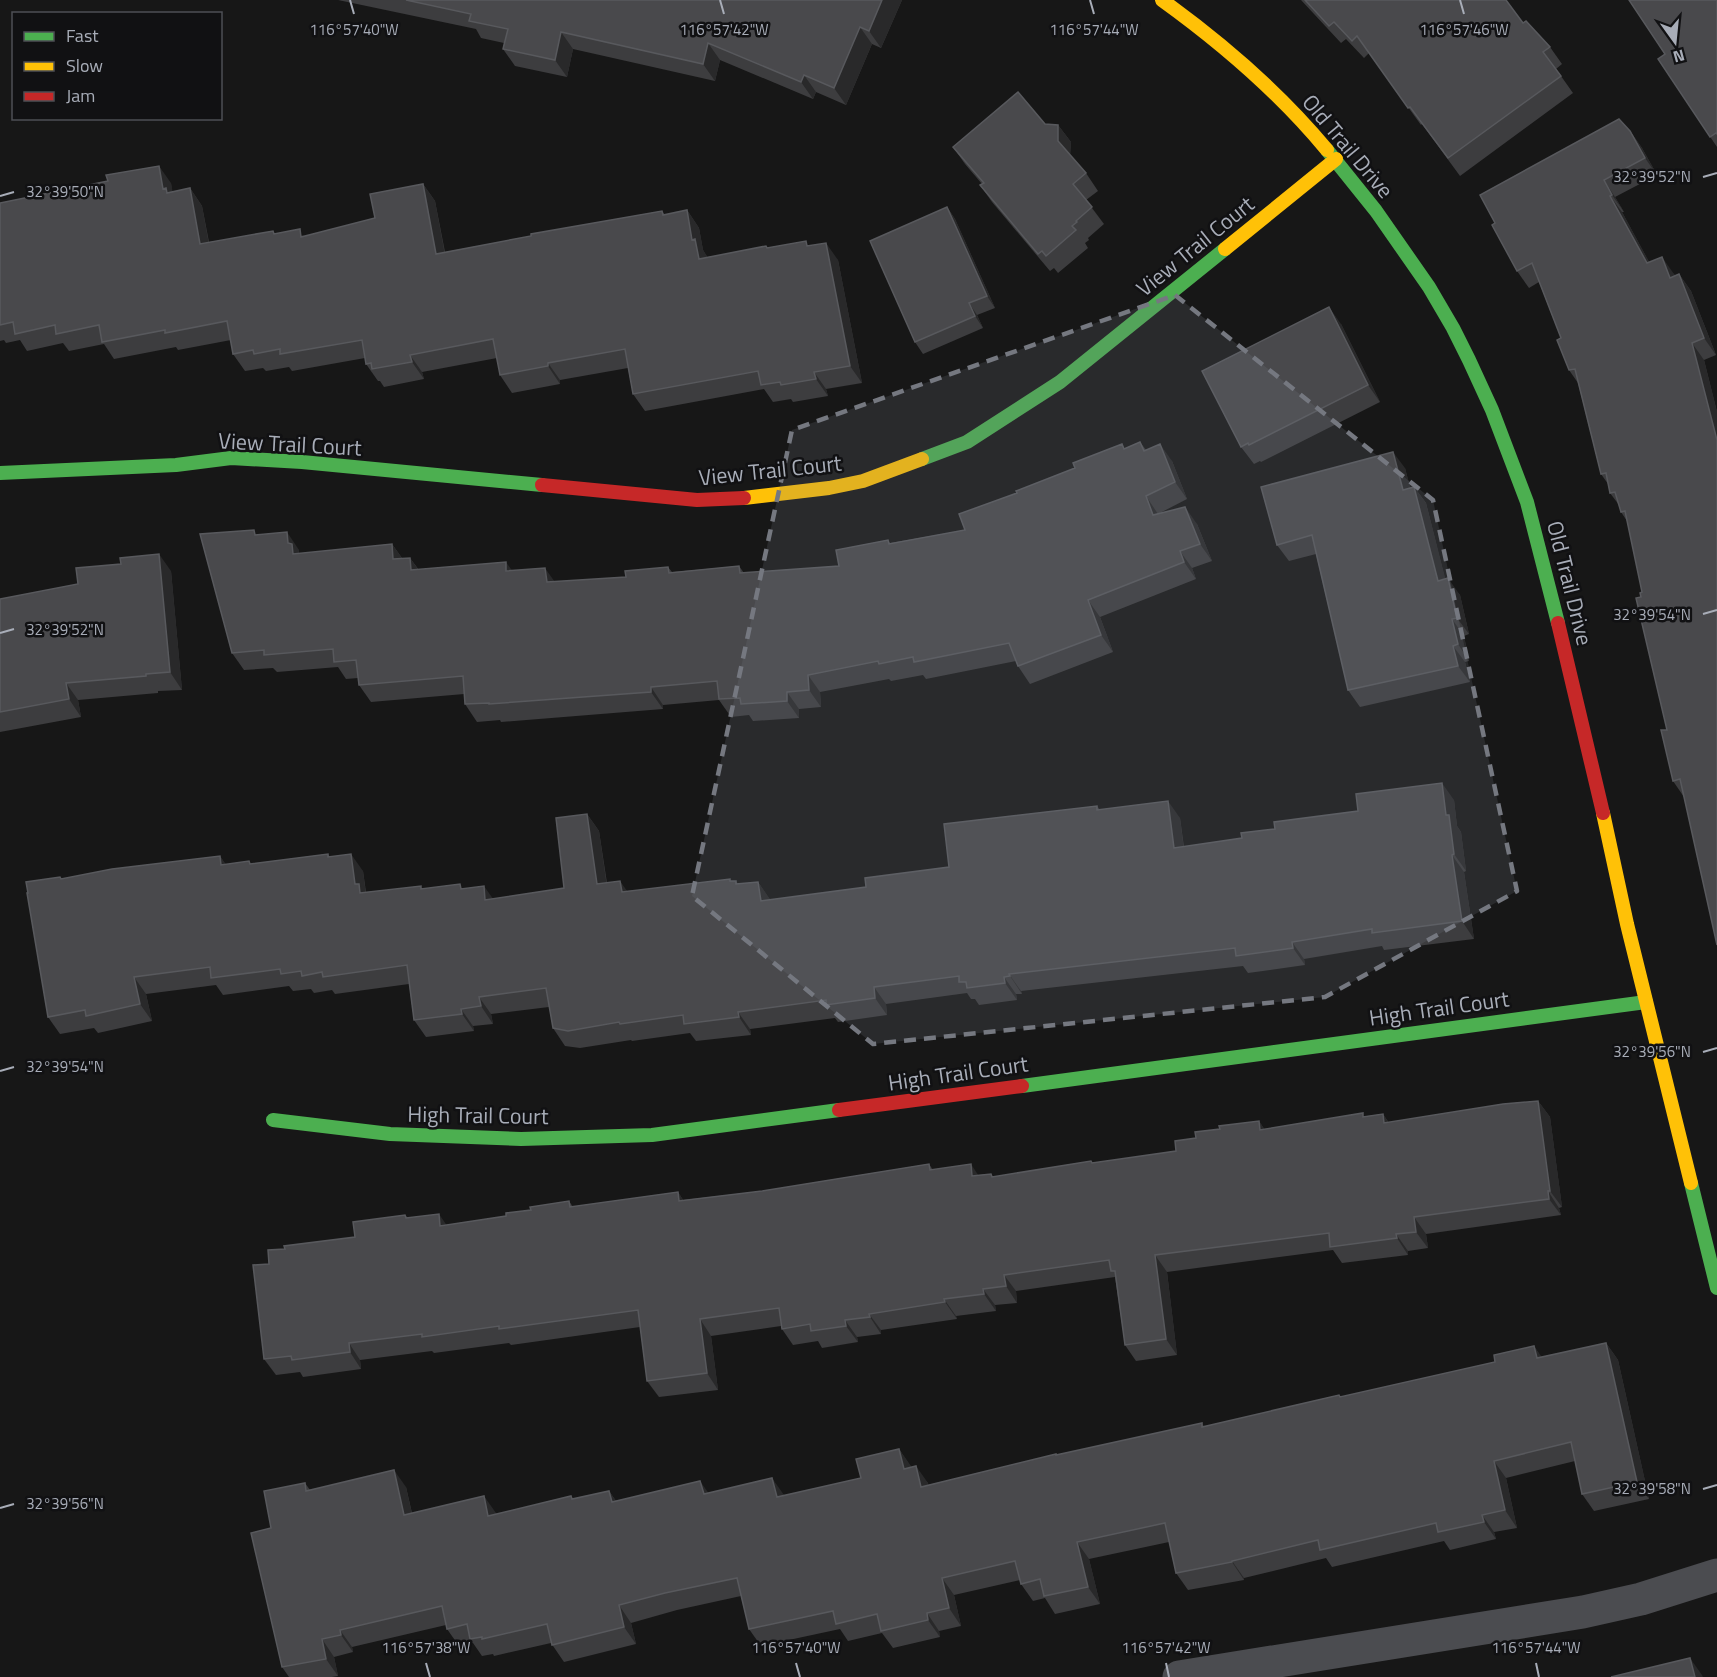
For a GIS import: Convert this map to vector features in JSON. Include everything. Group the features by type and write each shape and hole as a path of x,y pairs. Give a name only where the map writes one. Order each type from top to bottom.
{"street":[{"name":"Old Trail Drive","path":"1162,0 1241,60 1291,108 1336,159 1374,209 1443,309 1462,344 1492,410 1528,501 1598,788 1661,1067 1717,1288"},
{"name":"View Trail Court","path":"0,472 176,465 231,458 313,463 697,500 746,498 829,488 863,481 966,442 1060,382 1336,159"},
{"name":"High Trail Court","path":"273,1119 390,1134 521,1139 652,1135 1646,1002"},
{"path":"1179,1677 1583,1611 1641,1599 1717,1575"}],"highlighted area":[{"path":"1175,295 1433,500 1517,891 1325,997 873,1044 692,896 792,430"}],"building":[{"path":"406,0 882,0 869,31 860,27 834,88 804,75 801,82 708,43 703,64 561,32 555,60 503,49 508,29 469,21 471,14"},
{"path":"1305,0 1506,0 1523,23 1526,21 1550,47 1543,52 1561,76 1448,158 1410,107 1408,108 1357,36 1352,41 1334,22 1329,26"},
{"path":"1629,0 1717,0 1717,134 1710,137 1658,59 1665,54"},
{"path":"1018,92 1045,124 1058,125 1058,141 1086,173 1073,184 1092,207 1072,226 1076,230 1046,256 1042,251 1038,254 980,185 984,183 953,147"},
{"path":"1619,119 1630,131 1645,158 1604,180 1612,195 1610,196 1647,263 1662,257 1670,278 1679,274 1704,338 1692,343 1717,440 1717,945 1680,779 1673,781 1661,730 1667,730 1636,598 1641,597 1642,592 1625,511 1621,512 1615,492 1610,493 1606,473 1601,474 1575,369 1569,370 1557,340 1561,338 1532,263 1517,271 1492,225 1495,223 1480,195"},
{"path":"159,166 163,189 166,188 167,193 190,188 200,244 273,231 274,234 300,229 301,237 375,218 370,194 423,184 436,254 531,236 531,234 662,211 663,215 687,210 692,240 695,239 699,259 766,246 767,248 806,241 807,246 826,243 850,366 814,372 816,379 781,385 780,382 761,385 758,371 633,394 625,349 548,363 548,366 500,375 493,339 410,355 412,362 372,369 371,363 366,364 362,340 280,354 280,349 254,354 253,350 233,354 227,321 102,342 99,325 56,334 55,325 15,334 13,322 0,325 0,203 108,181 106,175"},
{"path":"947,207 987,296 969,303 975,316 915,342 870,241"},
{"path":"1329,307 1368,385 1241,447 1202,371"},
{"path":"1140,442 1144,451 1160,444 1175,482 1146,496 1153,515 1185,507 1200,544 1180,551 1184,562 1088,600 1101,635 1018,666 1009,643 914,662 913,657 879,664 878,661 808,675 809,690 787,692 787,701 741,704 740,698 719,699 717,681 651,687 651,692 465,704 463,676 359,685 356,660 334,662 333,649 264,655 264,650 232,653 200,534 254,530 255,535 287,532 288,543 292,544 293,554 392,544 393,559 410,558 411,570 506,562 506,571 545,568 547,582 626,577 625,571 668,567 669,573 739,566 740,573 839,566 836,550 888,540 889,544 965,530 959,514 1017,493 1016,491 1075,468 1073,463 1122,444 1124,449"},
{"path":"1393,452 1403,490 1414,487 1438,581 1448,578 1457,618 1452,619 1458,644 1453,646 1458,666 1348,690 1312,535 1277,545 1261,487"},
{"path":"159,554 170,672 66,683 69,699 0,712 0,599 78,584 76,568 121,564 120,558"},
{"path":"1442,783 1446,815 1449,815 1454,854 1452,855 1462,921 1372,933 1372,929 1292,942 1293,948 1236,956 1235,948 1009,974 1010,976 1004,977 1005,983 967,988 966,982 959,982 959,976 874,987 875,998 826,1005 826,1000 738,1012 739,1017 684,1024 683,1015 620,1024 619,1022 568,1031 553,1028 546,988 479,997 481,1006 461,1009 462,1014 414,1020 407,965 323,977 322,972 302,976 301,971 281,974 280,969 211,978 210,967 134,977 140,1004 86,1016 85,1010 48,1017 26,882 220,856 221,865 249,861 250,864 328,854 328,857 351,854 355,884 359,884 360,893 460,884 461,889 484,886 485,900 564,888 556,818 587,814 597,884 620,881 622,892 730,879 730,881 736,881 736,884 758,882 761,901 866,887 865,878 949,867 944,824 1097,806 1097,810 1168,801 1174,848 1242,838 1241,833 1275,829 1274,822 1358,811 1356,794"},
{"path":"1538,1101 1550,1191 1548,1191 1549,1199 1414,1217 1416,1232 1396,1234 1397,1238 1330,1247 1329,1233 1155,1255 1166,1339 1125,1345 1115,1271 1111,1271 1109,1260 1004,1275 1006,1286 983,1289 984,1294 944,1299 945,1302 869,1314 870,1317 845,1320 846,1326 811,1331 810,1324 782,1329 779,1308 700,1319 707,1373 647,1381 638,1310 499,1329 499,1326 422,1337 422,1334 349,1343 350,1352 292,1360 291,1356 264,1359 253,1265 269,1264 268,1250 355,1237 353,1222 405,1215 406,1218 439,1214 440,1226 506,1216 506,1213 531,1210 530,1207 569,1201 570,1207 678,1192 679,1201 762,1191 929,1164 930,1170 971,1164 972,1176 991,1174 992,1177 1091,1161 1092,1163 1176,1151 1175,1141 1196,1138 1195,1132 1220,1129 1219,1126 1259,1121 1260,1130 1363,1113 1363,1117 1383,1114 1384,1123 1503,1104"},
{"path":"1606,1343 1637,1482 1582,1494 1571,1442 1494,1461 1505,1510 1482,1515 1484,1522 1438,1532 1436,1523 1320,1550 1318,1540 1232,1562 1176,1573 1165,1523 1077,1542 1088,1587 1044,1596 1040,1579 1021,1584 1015,1561 942,1578 949,1608 927,1613 928,1620 881,1631 877,1614 836,1624 833,1611 749,1629 737,1578 619,1605 624,1627 552,1645 547,1624 482,1639 482,1637 470,1639 467,1624 447,1629 442,1606 340,1630 341,1635 322,1639 326,1659 282,1667 251,1533 271,1528 264,1491 305,1483 306,1491 394,1470 404,1515 484,1496 488,1516 571,1496 572,1499 609,1491 612,1502 700,1481 704,1494 772,1478 777,1497 861,1478 856,1459 899,1449 904,1469 916,1466 921,1487 1056,1454 1202,1423 1202,1427 1495,1362 1494,1355 1534,1346 1537,1358"},
{"path":"1690,1658 1695,1677 1611,1677"}],"traffic: fast":[{"path":"1327,150 1376,211 1429,287 1469,360 1492,410 1527,502 1558,623"},
{"path":"922,459 967,442 1060,382 1225,249"},
{"path":"0,473 176,465 231,458 302,462 542,485"},
{"path":"1022,1086 1646,1002"},
{"path":"273,1120 390,1134 521,1139 652,1135 839,1110"},
{"path":"1691,1183 1717,1288"}],"traffic: slow":[{"path":"1162,0 1207,34 1270,89 1327,150"},
{"path":"1225,249 1336,159"},
{"path":"744,498 829,488 863,481 922,459"},
{"path":"1603,813 1627,924 1691,1183"}],"traffic: jam":[{"path":"542,485 697,500 744,498"},
{"path":"1558,623 1603,813"},
{"path":"839,1110 1022,1086"}]}
